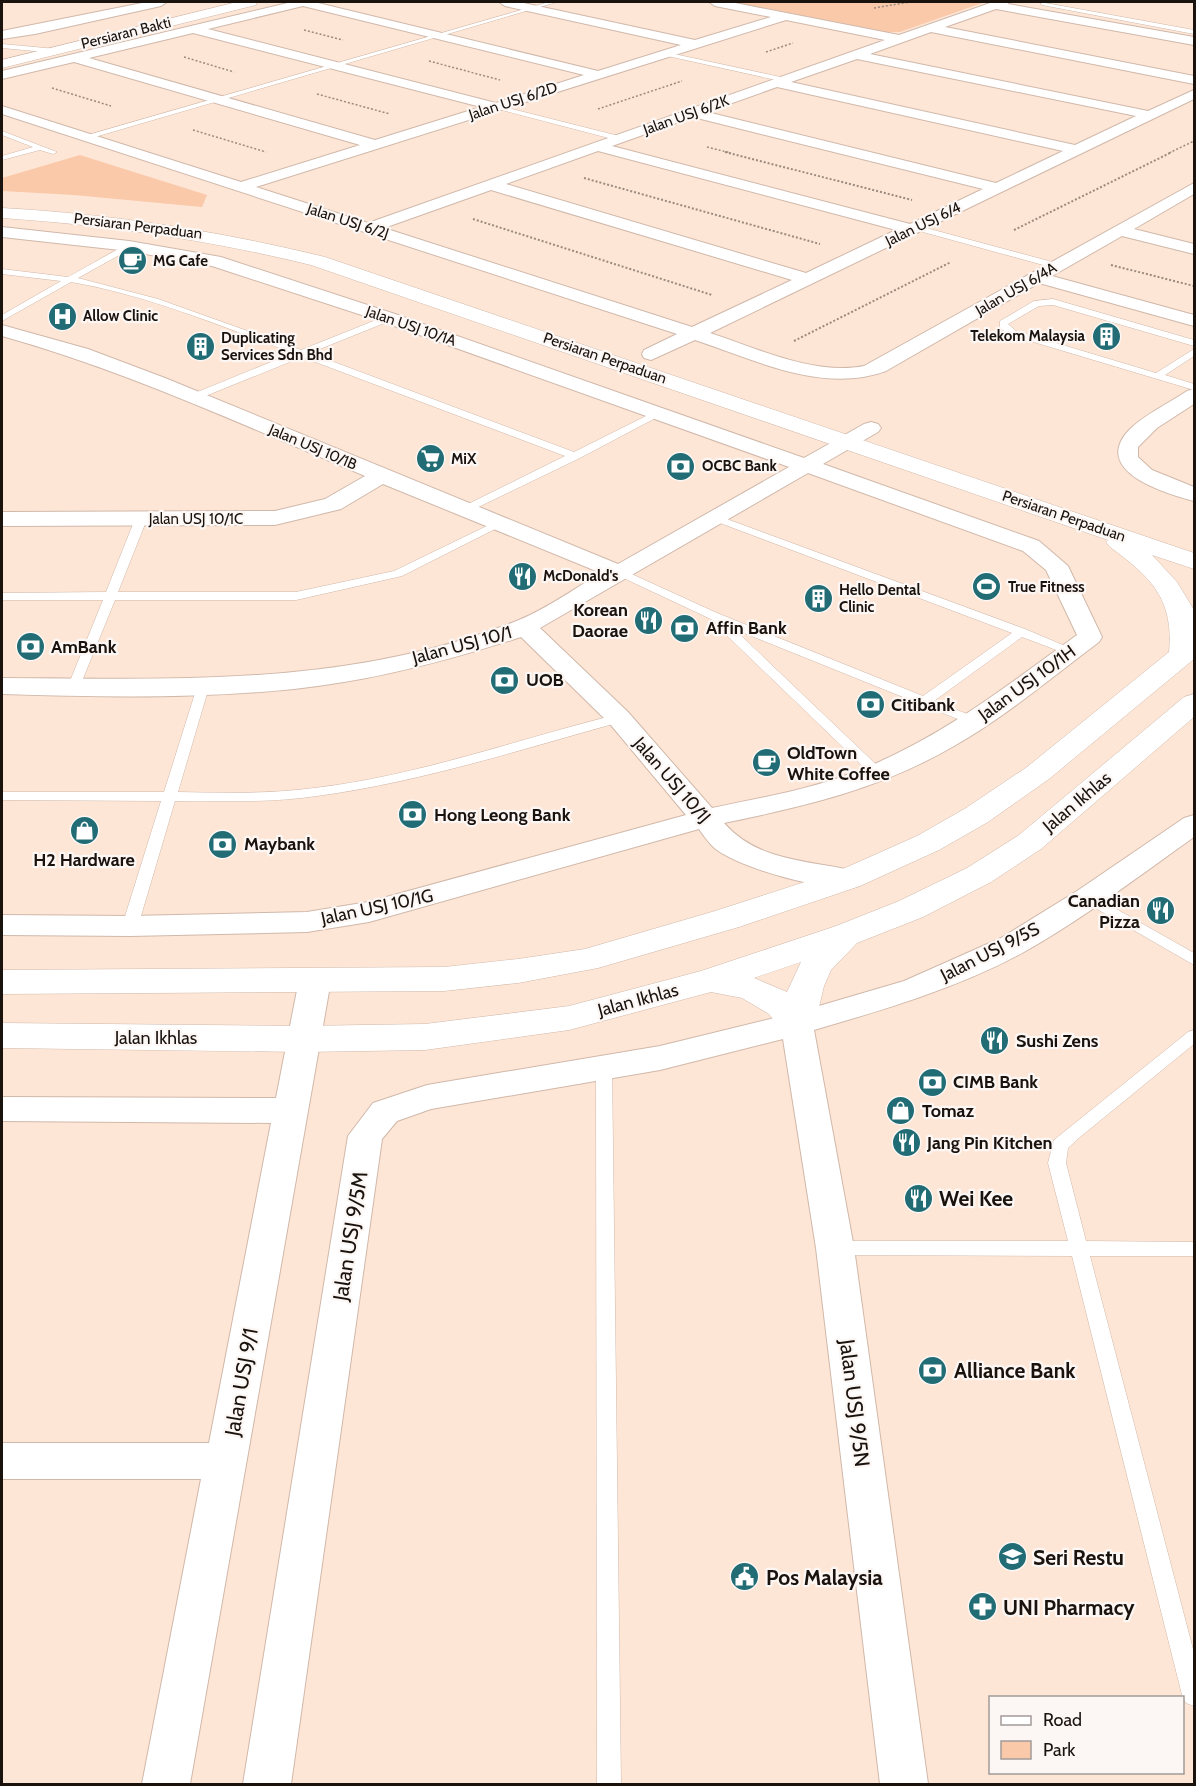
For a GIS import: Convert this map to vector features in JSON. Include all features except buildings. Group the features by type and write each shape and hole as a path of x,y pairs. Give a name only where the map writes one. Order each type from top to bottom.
{"street":[{"path":"3,38 161,2"},
{"name":"Persiaran Bakti","path":"2,54 216,2"},
{"name":"Persiaran Bakti","path":"2,63 251,2"},
{"path":"2,75 303,2 598,75"},
{"path":"505,2 695,44"},
{"path":"715,2 901,39"},
{"path":"999,3 1194,41"},
{"name":"Jalan USJ 6/2K","path":"369,228 999,3"},
{"name":"Jalan USJ 6/2D","path":"241,187 786,16"},
{"path":"931,28 1194,91"},
{"path":"194,29 496,107"},
{"path":"857,54 1149,115"},
{"path":"75,58 376,145"},
{"path":"781,82 1077,150"},
{"name":"Jalan USJ 6/4","path":"651,354 1077,150 1194,91"},
{"path":"692,113 997,188"},
{"name":"Jalan USJ 6/2J","path":"5,114 85,137 694,333"},
{"path":"598,147 913,228"},
{"path":"491,185 808,279"},
{"name":"Jalan USJ 6/4A","path":"694,333 803,369 846,374 866,373 1194,189"},
{"name":"Persiaran Perpaduan","path":"2,201 141,212 204,221 300,241 389,266 673,361"},
{"name":"Persiaran Perpaduan","path":"2,213 91,219 177,230 268,248 318,261 848,432 1101,529 1194,561"},
{"path":"1120,230 1194,249"},
{"name":"Jalan USJ 10/1A","path":"2,232 129,246 214,261 388,318 809,466"},
{"path":"1036,278 1194,321"},
{"name":"Jalan USJ 10/1B","path":"2,330 93,358 194,397 621,573"},
{"path":"1193,396 1136,435 1129,445 1128,456 1132,466 1143,474 1194,494"},
{"name":"Persiaran Perpaduan","path":"848,432 871,428 894,436"},
{"name":"Jalan USJ 10/1","path":"2,686 203,687 263,684 347,675 486,641 525,627 809,466 848,432"},
{"name":"Jalan USJ 10/1H","path":"706,818 812,795 878,773 942,742 975,722 1090,637 1056,566 1030,546 809,466"},
{"name":"Jalan USJ 10/1C","path":"2,519 247,520 285,516 333,504 381,476"},
{"path":"2,982 444,979 518,971 586,960 727,920 848,879 928,843 977,815 1038,773 1189,651 1184,623 1175,599 1140,556 1101,529"},
{"name":"Jalan USJ 10/1J","path":"525,627 619,718 726,843 744,854 780,867 812,875 848,879"},
{"name":"Jalan Ikhlas","path":"2,1036 303,1039 425,1037 569,1018 711,980 848,934 911,909 980,875 1030,842 1194,702"},
{"name":"Jalan USJ 10/1G","path":"2,925 130,926 307,921 369,912 706,818"},
{"name":"Jalan USJ 9/5S","path":"797,1024 915,989 1012,945 1088,898 1194,824"},
{"path":"797,1024 806,986 817,964 848,934"},
{"name":"Jalan USJ 9/1","path":"166,1785 315,980"},
{"path":"711,980 752,989 782,1005 797,1024"},
{"name":"Jalan USJ 9/5M","path":"267,1785 364,1136 385,1112 427,1097 660,1058 797,1024"},
{"name":"Jalan USJ 9/5N","path":"797,1024 835,1248 904,1785"},
{"path":"2,1109 291,1111"},
{"path":"2,1461 226,1461"}],"lane":[{"path":"85,137 554,2"},
{"path":"1042,3 1194,32"},
{"path":"1095,23 1113,16"},
{"path":"1128,29 1144,22"},
{"path":"3,38 24,48 56,51"},
{"path":"664,54 781,82"},
{"path":"496,107 620,139"},
{"path":"2,133 53,152"},
{"path":"2,158 41,147"},
{"path":"913,228 1057,266"},
{"path":"2,318 129,246"},
{"path":"2,271 68,280 115,291 223,323 576,456"},
{"path":"1193,396 1157,376 1013,333 1005,328 1003,323 1037,303 1053,302 1194,342"},
{"path":"194,397 388,318"},
{"path":"1157,376 1194,352"},
{"path":"464,510 660,414"},
{"path":"716,518 1071,651"},
{"path":"74,686 141,519"},
{"path":"2,596 296,596 398,574 499,524"},
{"path":"621,573 713,616 926,700 975,722"},
{"path":"713,616 878,773"},
{"path":"926,700 1021,632"},
{"path":"130,926 203,687"},
{"path":"2,796 272,796 350,788 619,718"},
{"path":"1088,898 1194,960"},
{"path":"1194,1036 1060,1145 1057,1163 1194,1695"},
{"path":"603,1067 609,1785"},
{"path":"835,1248 1194,1249"}],"path":[{"path":"557,123 842,27"},
{"path":"700,146 952,210"},
{"path":"543,166 858,255"},
{"path":"432,206 749,307"},
{"path":"1075,255 1194,286"}],"green space":[{"path":"734,2 985,2 900,32 885,32"},
{"path":"80,155 207,195 202,207 2,191 2,178"}],"place":[{"name":"MG Cafe","path":"132,261"},
{"name":"Allow Clinic","path":"62,316"},
{"name":"Telekom Malaysia","path":"1106,336"},
{"name":"Duplicating Services Sdn Bhd","path":"200,347"},
{"name":"MiX","path":"430,459"},
{"name":"OCBC Bank","path":"681,466"},
{"name":"McDonald's","path":"522,576"},
{"name":"True Fitness","path":"987,587"},
{"name":"Hello Dental Clinic","path":"818,599"},
{"name":"Korean Daorae","path":"649,620"},
{"name":"Affin Bank","path":"685,628"},
{"name":"AmBank","path":"30,647"},
{"name":"UOB","path":"505,680"},
{"name":"Citibank","path":"870,705"},
{"name":"OldTown White Coffee","path":"766,763"},
{"name":"Hong Leong Bank","path":"413,815"},
{"name":"H2 Hardware","path":"84,831"},
{"name":"Maybank","path":"223,844"},
{"name":"Canadian Pizza","path":"1161,911"},
{"name":"Sushi Zens","path":"995,1041"},
{"name":"CIMB Bank","path":"932,1082"},
{"name":"Tomaz","path":"901,1111"},
{"name":"Jang Pin Kitchen","path":"906,1143"},
{"name":"Wei Kee","path":"918,1198"},
{"name":"Alliance Bank","path":"933,1370"},
{"name":"Seri Restu","path":"1012,1557"},
{"name":"Pos Malaysia","path":"745,1577"},
{"name":"UNI Pharmacy","path":"982,1607"}]}
